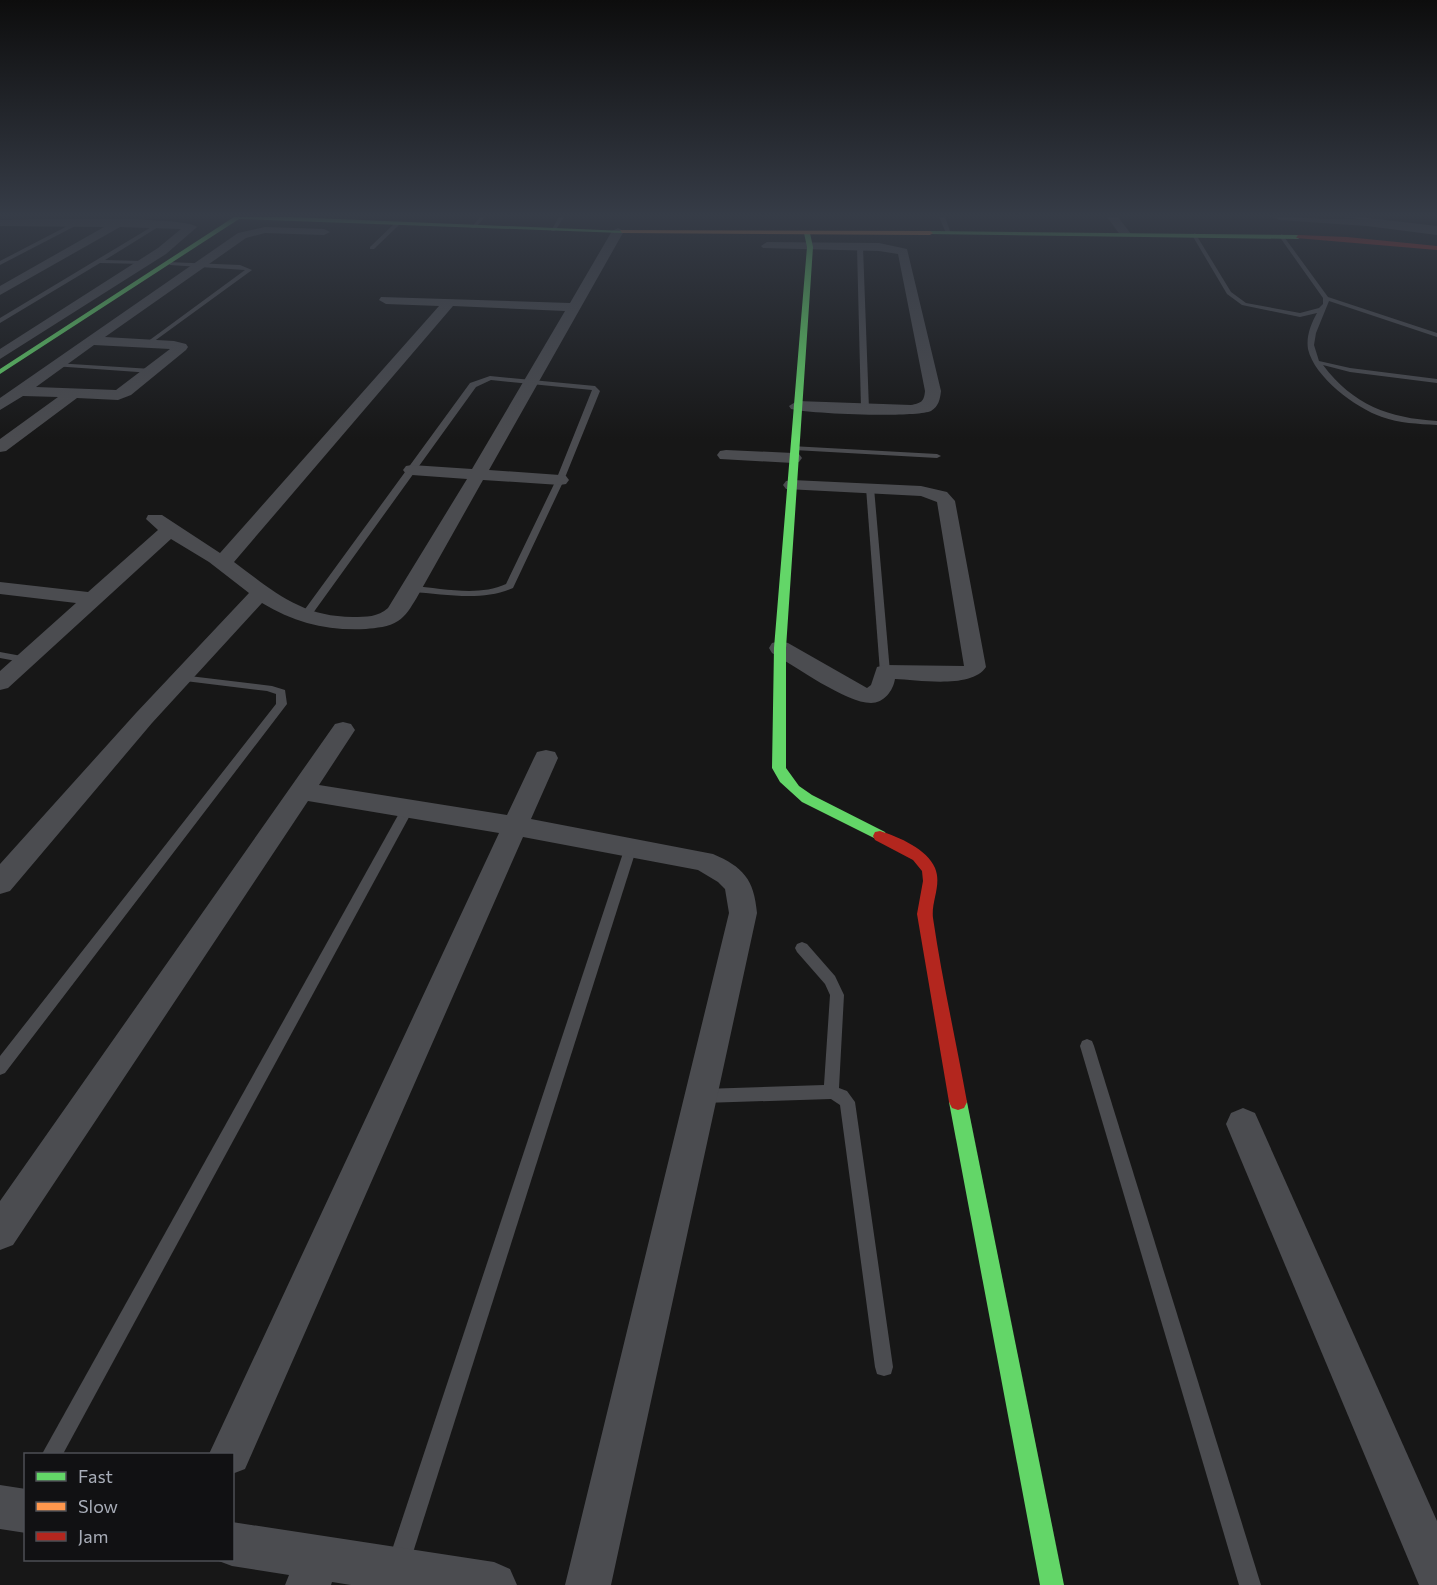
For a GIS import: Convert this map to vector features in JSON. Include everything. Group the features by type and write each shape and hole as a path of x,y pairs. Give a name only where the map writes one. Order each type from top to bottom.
{"street":[{"path":"0,355 99,291"},
{"path":"4,369 126,291"},
{"path":"0,405 162,291"},
{"path":"0,684 95,599 162,525 222,563 261,592 304,618 348,624 386,619 399,608 412,589 583,291"},
{"path":"805,291 780,648 779,768 782,779 796,793 922,858 930,866 933,879 925,914 963,1132 1052,1585"},
{"path":"797,406 911,411 926,407 932,401 933,391 912,291"},
{"path":"386,300 574,307"},
{"path":"222,563 450,302"},
{"path":"20,391 118,395 181,347 92,341"},
{"path":"4,369 56,365"},
{"path":"0,447 72,394"},
{"path":"726,455 794,453"},
{"path":"412,470 560,480"},
{"path":"780,648 863,695 876,694 882,688 885,672 958,674 971,671 975,667 946,501 941,496 921,491 792,485"},
{"path":"0,588 95,599"},
{"path":"0,883 181,678 261,592"},
{"path":"0,1232 343,730"},
{"path":"231,1453 546,758"},
{"path":"301,791 515,826 703,861 736,881 742,894 743,913 588,1585"},
{"path":"1243,1124 1437,1572"},
{"path":"234,1545 313,1571 397,1570 494,1585"}],"lane":[{"path":"0,321 49,291"},
{"path":"149,344 221,291"},
{"path":"861,291 865,409"},
{"path":"1227,291 1244,304 1300,315 1321,310"},
{"path":"1321,291 1326,298 1326,304 1321,310 1311,340 1312,351 1317,362 1334,382 1371,410 1393,418 1437,423"},
{"path":"1326,298 1437,335"},
{"path":"1317,362 1350,370 1436,379"},
{"path":"56,365 152,371"},
{"path":"304,618 473,385 490,378 591,386 596,391 560,480 510,586 503,591 490,592 412,589"},
{"path":"794,453 937,456"},
{"path":"870,488 885,672"},
{"path":"0,655 27,660"},
{"path":"0,1068 282,704 281,692 268,688 181,678"},
{"path":"53,1453 408,808"},
{"path":"397,1570 631,847"},
{"path":"802,948 830,980 837,995 831,1092"},
{"path":"1088,1046 1250,1585"},
{"path":"702,1096 831,1092 841,1096 847,1102 884,1367"}],"traffic: fast":[{"path":"0,372 124,291"},
{"path":"807,291 780,648 779,768 784,779 807,799 880,836"},
{"path":"958,1102 1052,1585"}],"traffic: jam":[{"path":"880,836 918,856 929,871 929,895 925,914 958,1102"}]}
